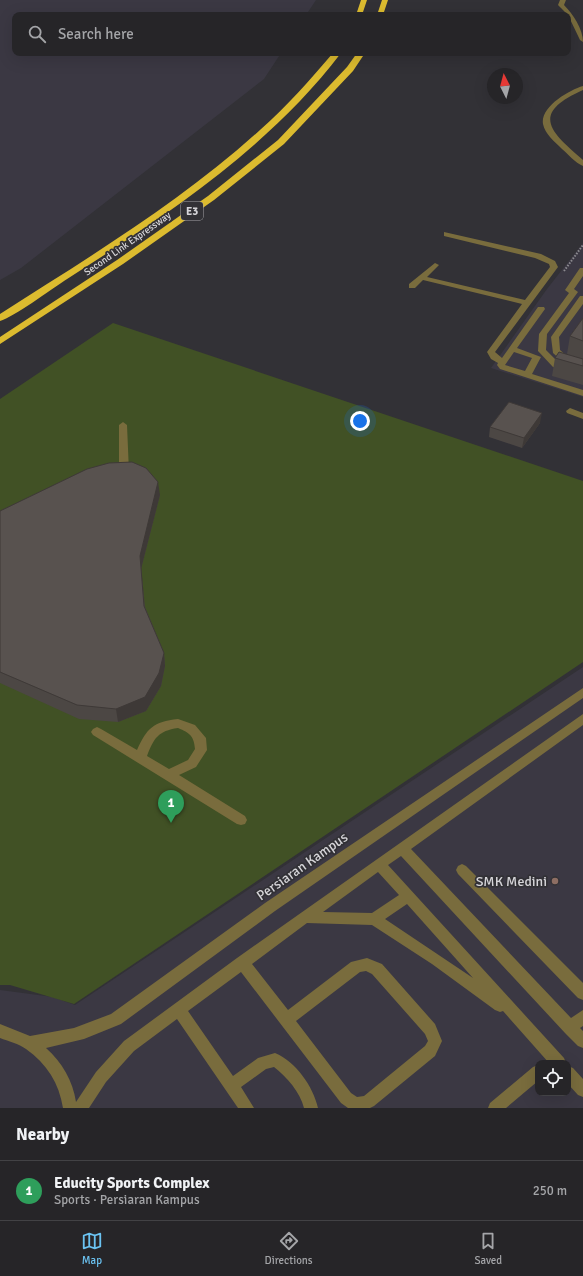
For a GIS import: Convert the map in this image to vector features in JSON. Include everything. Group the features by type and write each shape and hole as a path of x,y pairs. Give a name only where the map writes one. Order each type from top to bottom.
{"highway":[{"path":"360,12 364,0"},
{"path":"381,12 385,0"},
{"name":"Second Link Expressway","path":"0,318 192,192 253,142 325,69 335,56"},
{"name":"Second Link Expressway","path":"0,341 120,262 211,198 281,142 350,69 358,56"}],"street":[{"path":"563,0 561,5 568,12"},
{"path":"571,18 583,40"},
{"path":"583,88 560,100 550,112 547,119 547,127 583,164"},
{"path":"447,234 538,256 552,263 554,267 491,352 494,357 503,362"},
{"path":"412,286 435,265"},
{"path":"583,270 571,291 542,334 542,351 556,365 583,374"},
{"path":"422,278 527,303"},
{"path":"571,291 583,294"},
{"path":"583,298 555,338 556,351 566,360 583,365"},
{"path":"541,309 501,365 503,367 583,392"},
{"path":"512,349 537,357 528,375"},
{"path":"570,412 583,416"},
{"path":"123,425 124,472"},
{"name":"Persiaran Kampus","path":"30,1043 65,1038 92,1031 116,1019 270,907 583,692"},
{"path":"81,1108 101,1077 129,1046 242,962 583,719"},
{"path":"140,758 146,739 155,729 178,723 192,728 201,738 201,751 196,761 191,765 169,775"},
{"path":"97,732 241,820"},
{"path":"402,848 583,1041"},
{"path":"379,864 518,1018 552,1060"},
{"path":"462,870 583,993"},
{"path":"374,919 408,896"},
{"path":"305,917 374,919 437,960 518,1018"},
{"path":"242,962 286,1020 346,1098 357,1104 369,1101 430,1051 435,1040 430,1029 421,1018 377,969 367,964 356,967 286,1020"},
{"path":"178,1010 247,1108"},
{"path":"570,1028 583,1017"},
{"path":"0,1031 30,1043 53,1064 67,1090 70,1108"},
{"path":"231,1086 263,1063 275,1060 285,1066 308,1097 311,1108"},
{"path":"495,1108 535,1075"},
{"path":"571,1076 583,1090"}],"path":[{"path":"561,276 583,245"}],"shaded area":[{"path":"0,0 316,0 308,12 12,12 12,56 279,56 264,79 21,268 0,280"},
{"path":"583,243 583,397 491,368 547,289"},
{"path":"583,667 583,1108 0,1108 0,990 53,997 75,1005"}],"green space":[{"path":"113,323 583,481 583,662 74,1004 10,985 0,985 0,399"}],"building":[{"path":"583,318 583,341 570,336"},
{"path":"559,352 583,359 583,366 555,358"},
{"path":"509,402 542,413 524,438 490,427"},
{"path":"132,462 146,468 158,482 140,556 144,606 164,653 159,673 145,697 116,709 77,705 0,672 0,511 87,469 109,463"}],"place":[{"name":"Educity Sports Complex","path":"171,823"},
{"name":"SMK Medini","path":"555,881"}]}
